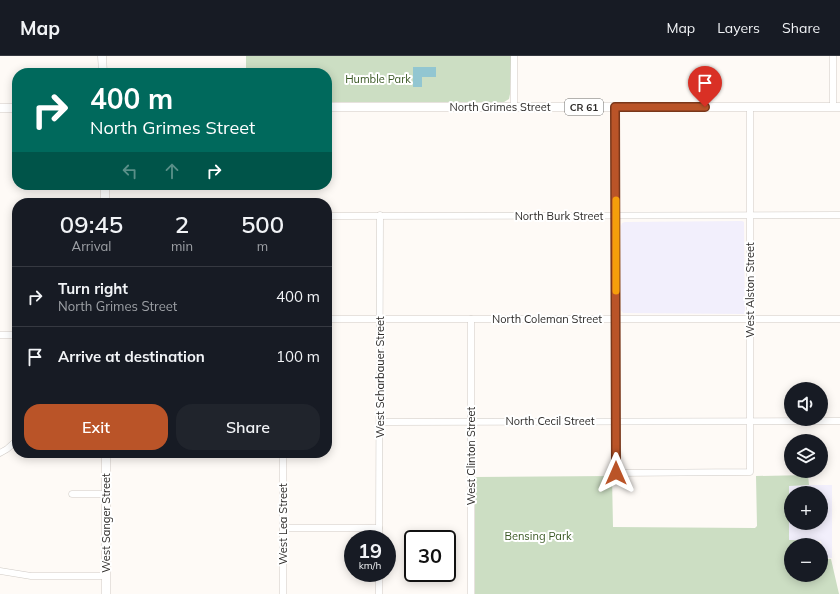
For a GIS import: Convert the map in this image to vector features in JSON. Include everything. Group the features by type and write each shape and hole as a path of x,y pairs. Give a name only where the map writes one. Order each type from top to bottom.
{"main road":[{"path":"102,56 103,68"},
{"name":"North Grimes Street","path":"332,108 836,107"},
{"path":"0,108 12,108"},
{"name":"West Sanger Street","path":"106,458 106,594"}],"street":[{"path":"514,56 514,107"},
{"path":"833,56 836,107"},
{"path":"615,107 616,421"},
{"name":"West Alston Street","path":"616,421 616,473 750,472 750,107"},
{"name":"West Scharbauer Street","path":"379,528 380,215"},
{"name":"North Burk Street","path":"332,216 840,215"},
{"name":"West Clinton Street","path":"471,319 471,594"},
{"name":"North Coleman Street","path":"332,320 840,319"},
{"path":"0,335 12,335"},
{"name":"North Cecil Street","path":"380,422 840,421"},
{"path":"0,453 12,444"},
{"name":"West Lea Street","path":"283,594 284,458"},
{"path":"72,494 106,494"},
{"path":"283,528 379,528"},
{"path":"0,571 31,576 106,576"},
{"path":"379,582 379,594"}],"shaded area":[{"path":"744,222 745,314 623,313 621,310 622,223"},
{"path":"789,485 832,485 832,558 828,558 828,538 789,538 789,530 828,530 828,486"}],"green space":[{"name":"Humble Park","path":"246,56 511,56 510,94 509,99 504,102 332,102 332,68 246,68"},
{"name":"Bensing Park","path":"784,475 784,478 808,478 809,485 784,486 784,530 789,530 789,538 784,538 784,582 828,582 828,559 831,559 839,594 475,594 475,477 612,476 613,527 755,528 757,526 756,476"}],"water":[{"path":"413,67 436,67 436,77 422,77 422,87 413,87"}],"slow traffic":[{"path":"616,200 616,291"}],"route":[{"path":"616,473 615,107 705,107"}]}
